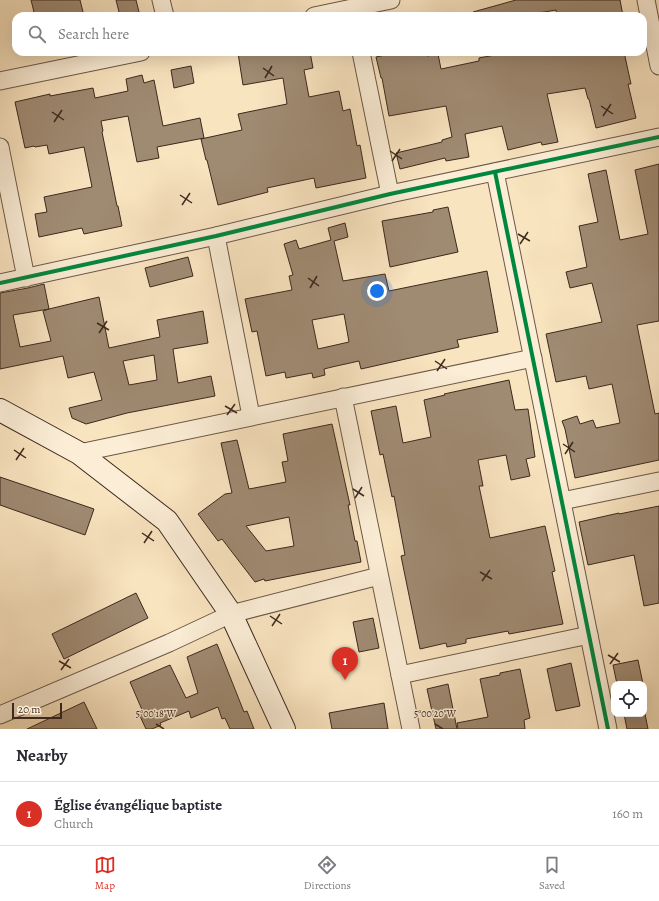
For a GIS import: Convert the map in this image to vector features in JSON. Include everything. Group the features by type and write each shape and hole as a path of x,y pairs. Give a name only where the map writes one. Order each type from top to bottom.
{"street":[{"path":"161,0 164,12"},
{"path":"333,12 391,0"},
{"path":"646,0 659,66"},
{"path":"0,82 122,56"},
{"path":"362,56 390,194"},
{"path":"0,283 216,236 390,194 659,137"},
{"path":"0,147 26,278"},
{"path":"495,172 608,729"},
{"path":"216,236 251,416"},
{"path":"79,452 533,358"},
{"path":"343,397 411,729"},
{"path":"0,410 79,452 167,520 231,614 284,729"},
{"path":"562,501 659,480"},
{"path":"0,715 162,646 231,614 380,576"},
{"path":"400,675 589,635"}],"building":[{"path":"31,0 80,0 83,12 34,12"},
{"path":"116,0 136,0 139,12 119,12"},
{"path":"516,0 620,0 622,12 556,12 556,10 544,12 473,12"},
{"path":"238,56 311,56 313,68 304,70 309,97 339,91 343,111 350,109 357,146 360,145 366,178 316,188 314,178 267,188 268,192 218,205 201,139 242,130 238,114 287,104 283,78 243,85"},
{"path":"438,56 441,69 479,61 479,58 490,56 625,56 631,84 628,84 636,118 596,128 585,88 547,94 558,142 542,145 541,142 508,150 502,126 465,134 469,157 446,161 445,158 400,169 396,153 442,142 442,140 452,137 446,106 389,116 382,78 376,57"},
{"path":"191,66 194,83 174,88 171,70"},
{"path":"142,75 144,83 154,80 163,126 200,118 204,138 157,147 159,158 137,162 128,116 101,121 122,226 84,234 82,228 39,237 35,214 47,212 44,197 92,187 84,147 49,154 47,145 25,148 15,102 50,94 50,96 93,88 95,98 128,91 126,79"},
{"path":"659,164 659,321 637,325 655,414 659,413 659,460 575,478 562,421 577,416 580,424 593,420 596,428 620,423 612,384 589,389 586,376 556,382 546,334 602,322 592,283 570,288 566,272 587,267 579,226 598,222 588,174 606,170 620,240 648,234 635,170"},
{"path":"448,207 458,252 390,267 382,221 433,212 433,210"},
{"path":"345,223 348,237 334,241 343,281 385,274 389,291 487,271 498,332 457,340 459,347 361,369 359,361 324,369 325,375 313,378 312,373 286,378 285,372 266,376 257,331 252,332 245,299 292,290 289,276 293,275 284,244 296,240 299,249 331,240 328,228","holes":["344,314 349,342 318,349 312,320"]},
{"path":"188,257 193,276 150,287 145,268"},
{"path":"44,284 49,309 99,297 109,348 160,337 157,320 203,311 208,343 173,349 178,383 211,376 215,396 127,413 86,424 72,418 69,408 102,400 94,372 68,378 63,356 0,369 0,293","holes":["49,309 43,311 51,341 20,347 13,315","154,355 157,380 129,385 123,361"]},
{"path":"509,380 515,410 528,409 535,457 526,459 530,476 511,480 506,455 478,460 483,486 479,486 490,538 545,526 555,571 552,572 563,624 509,634 508,631 466,639 466,643 447,647 446,643 420,649 401,556 405,555 394,496 392,497 383,454 380,455 371,411 396,406 403,443 431,437 424,400 445,395 444,394"},
{"path":"332,424 350,505 348,505 355,541 357,541 361,562 265,581 264,579 255,582 222,539 218,541 198,514 225,494 232,493 221,443 237,440 249,489 286,482 282,462 288,461 283,434","holes":["289,517 294,546 266,551 246,526"]},
{"path":"0,477 94,509 85,535 0,505"},
{"path":"659,506 659,603 644,606 634,555 588,565 579,522"},
{"path":"136,593 148,618 64,659 52,634"},
{"path":"373,618 379,648 359,652 353,622"},
{"path":"217,644 244,712 247,711 254,729 230,729 225,718 222,719 218,707 191,718 189,711 160,723 161,725 152,729 146,729 139,714 143,712 130,682 170,665 186,698 198,693 187,657"},
{"path":"638,660 642,681 616,681 613,665"},
{"path":"571,663 580,706 556,711 547,669"},
{"path":"520,669 530,718 524,720 525,729 458,729 457,723 488,717 480,679"},
{"path":"448,684 457,729 436,729 427,689"},
{"path":"84,702 97,729 27,729"},
{"path":"384,703 388,729 332,729 329,713"},
{"path":"625,717 646,717 648,729 627,729"}],"cycle path":[{"path":"0,283 216,236 390,194 659,137"},
{"path":"495,172 608,729"}],"place":[{"name":"Église évangélique baptiste","path":"345,680"}]}
